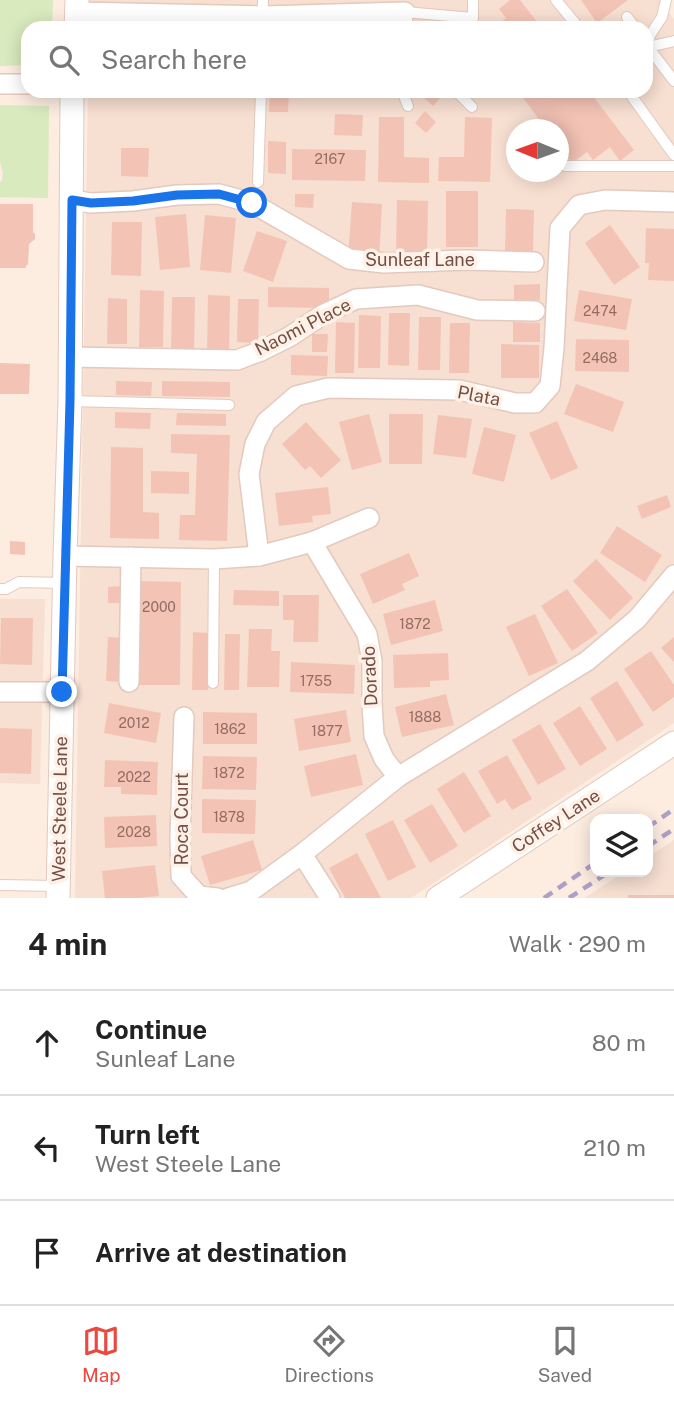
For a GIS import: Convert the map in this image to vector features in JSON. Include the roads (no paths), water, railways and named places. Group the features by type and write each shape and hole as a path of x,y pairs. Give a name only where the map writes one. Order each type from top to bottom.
{"street":[{"path":"77,13 262,15 370,21"},
{"path":"0,84 21,84"},
{"name":"West Steele Lane","path":"59,892 70,401 72,98"},
{"name":"Sunleaf Lane","path":"72,200 91,203 123,202 177,195 219,194 252,203 349,259 384,264 477,260 534,262"},
{"name":"Plata","path":"258,556 249,474 254,444 266,422 296,396 328,388 459,390 515,403 535,403 550,386 560,228 579,205 605,200 674,202"},
{"name":"Naomi Place","path":"70,357 237,360 279,341 324,314 356,299 418,295 477,310 535,311"},
{"path":"65,556 214,559 258,556 312,542 369,518"},
{"name":"Dorado","path":"312,542 367,634 372,661 374,736 384,759 398,777"},
{"path":"128,682 131,557"},
{"path":"228,898 251,891 398,777 587,661 637,619 674,575"},
{"path":"0,692 62,692"},
{"name":"Roca Court","path":"184,717 181,876 199,897 216,898"},
{"name":"Coffey Lane","path":"439,898 674,743"},
{"path":"302,854 330,898"}],"lane":[{"path":"432,21 472,18 472,0"},
{"path":"556,0 573,21"},
{"path":"653,30 662,17 666,0"},
{"path":"628,17 631,21"},
{"path":"653,45 674,41"},
{"path":"653,54 674,81"},
{"path":"258,182 261,98"},
{"path":"405,98 408,106"},
{"path":"463,98 472,107"},
{"path":"633,98 674,155"},
{"path":"569,166 674,166"},
{"path":"70,401 229,405"},
{"path":"213,683 214,559"},
{"path":"0,589 19,582 64,583"},
{"path":"0,885 59,892"}],"railway":[{"path":"653,824 674,809"},
{"path":"653,843 674,829"},
{"path":"544,898 590,866"},
{"path":"569,898 601,877"}]}
